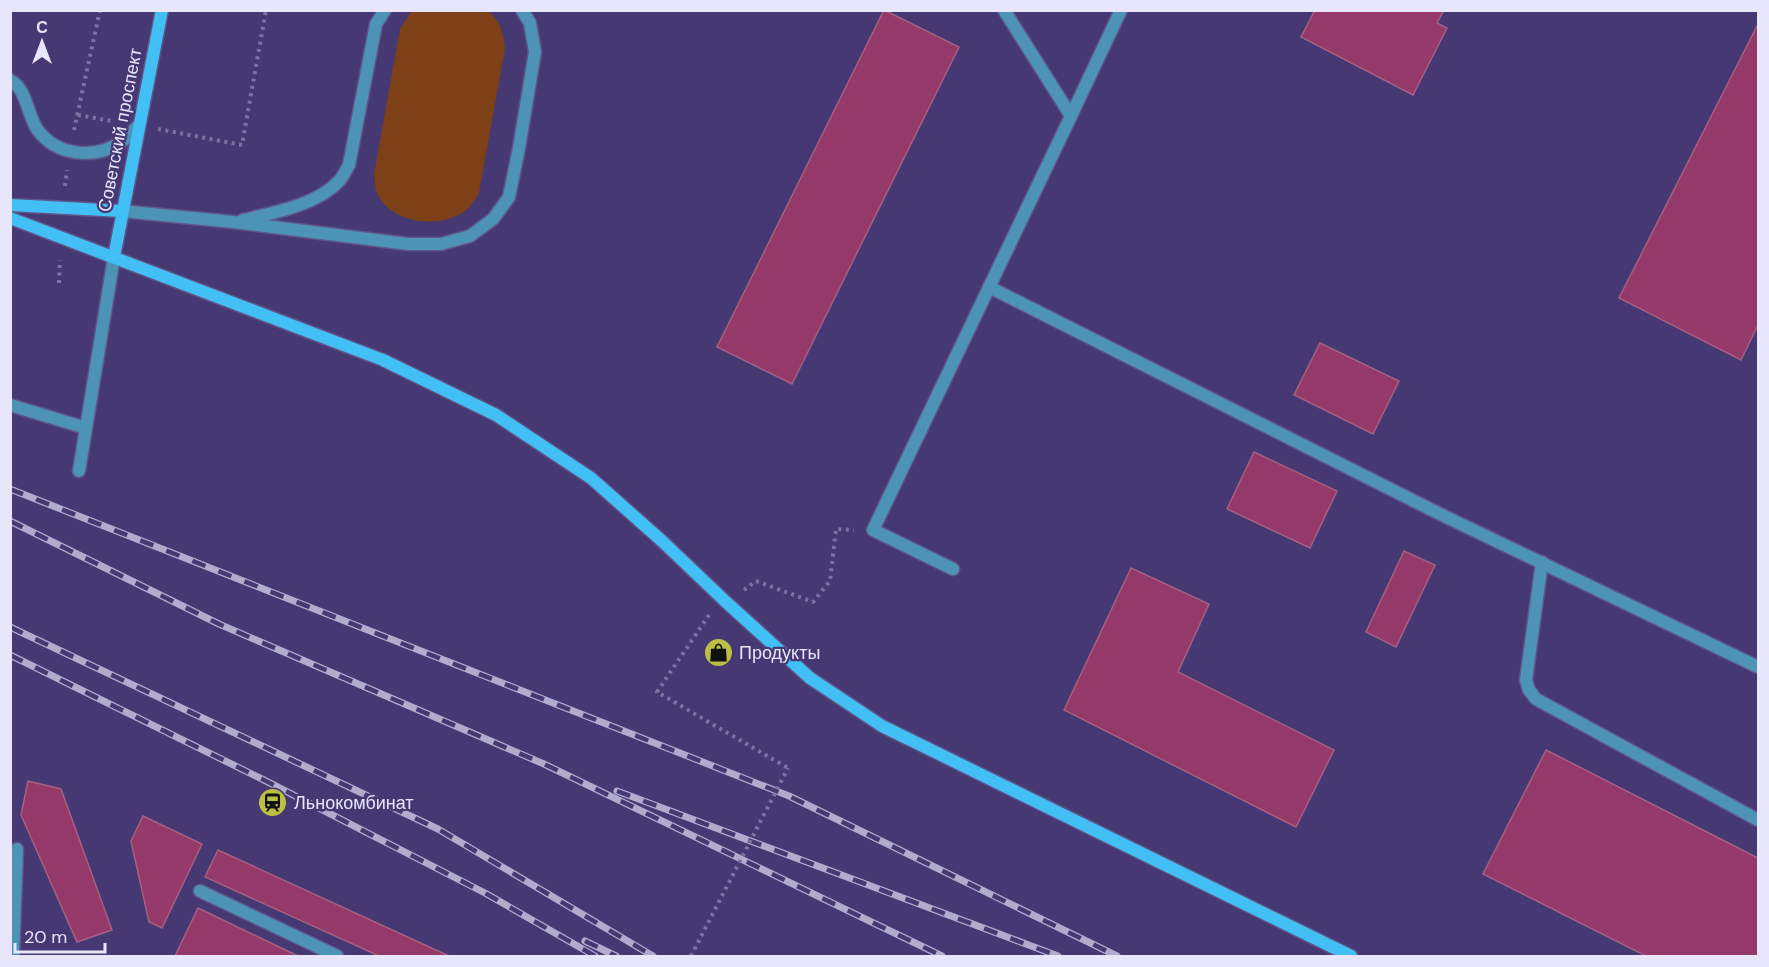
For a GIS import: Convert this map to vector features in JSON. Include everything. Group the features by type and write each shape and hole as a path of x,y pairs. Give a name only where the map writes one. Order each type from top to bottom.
{"street":[{"name":"Советский проспект","path":"114,257 162,10"},
{"path":"10,205 122,211"},
{"path":"10,218 383,360 496,415 591,478 662,540 810,678 882,726 1351,957"}],"lane":[{"path":"233,222 283,211 314,199 338,182 349,165 376,24 385,10"},
{"path":"122,211 408,244 441,244 470,236 493,219 509,196 535,52 530,23 522,10"},
{"path":"1004,10 1071,116"},
{"path":"953,569 873,530 1121,10"},
{"path":"10,80 16,82 37,128 52,144 69,152 89,153 106,150 122,142 138,126"},
{"path":"79,471 114,257"},
{"path":"989,287 1442,515 1758,666"},
{"path":"10,405 86,428"},
{"path":"1542,562 1526,680 1529,690 1536,699 1758,820"},
{"path":"13,957 16,849"},
{"path":"200,891 336,957"}],"path":[{"path":"78,115 242,145 266,10"},
{"path":"691,957 788,768 657,692 712,611 756,581 813,602 830,581 836,530 873,530"}],"shaded area":[{"path":"414,11 488,11 500,27 505,48 479,193 463,212 446,220 423,221 401,216 383,203 375,186 374,174 400,29 410,13"}],"building":[{"path":"884,10 959,47 792,384 717,347"},
{"path":"1315,10 1444,10 1437,23 1447,28 1413,95 1301,37"},
{"path":"1758,24 1758,325 1741,360 1619,298"},
{"path":"1320,343 1399,381 1373,434 1294,395"},
{"path":"1254,452 1337,491 1310,548 1227,509"},
{"path":"1404,551 1435,565 1396,647 1366,632"},
{"path":"1131,568 1209,604 1178,672 1334,750 1296,827 1064,710"},
{"path":"1546,750 1758,858 1758,956 1646,956 1483,874"},
{"path":"28,781 61,789 112,930 77,942 21,815"},
{"path":"143,816 202,844 162,928 149,922 131,841"},
{"path":"218,850 449,956 379,956 205,877"},
{"path":"198,908 298,956 175,956"}],"railway":[{"path":"10,489 789,796 1117,956"},
{"path":"10,521 219,624 544,764 942,956"},
{"path":"10,627 438,829 653,956"},
{"path":"10,655 264,780 485,893 595,956"},
{"path":"617,791 1058,956"},
{"path":"585,941 616,956"}],"place":[{"name":"Продукты","path":"718,653"},
{"name":"Льнокомбинат","path":"273,803"}]}
